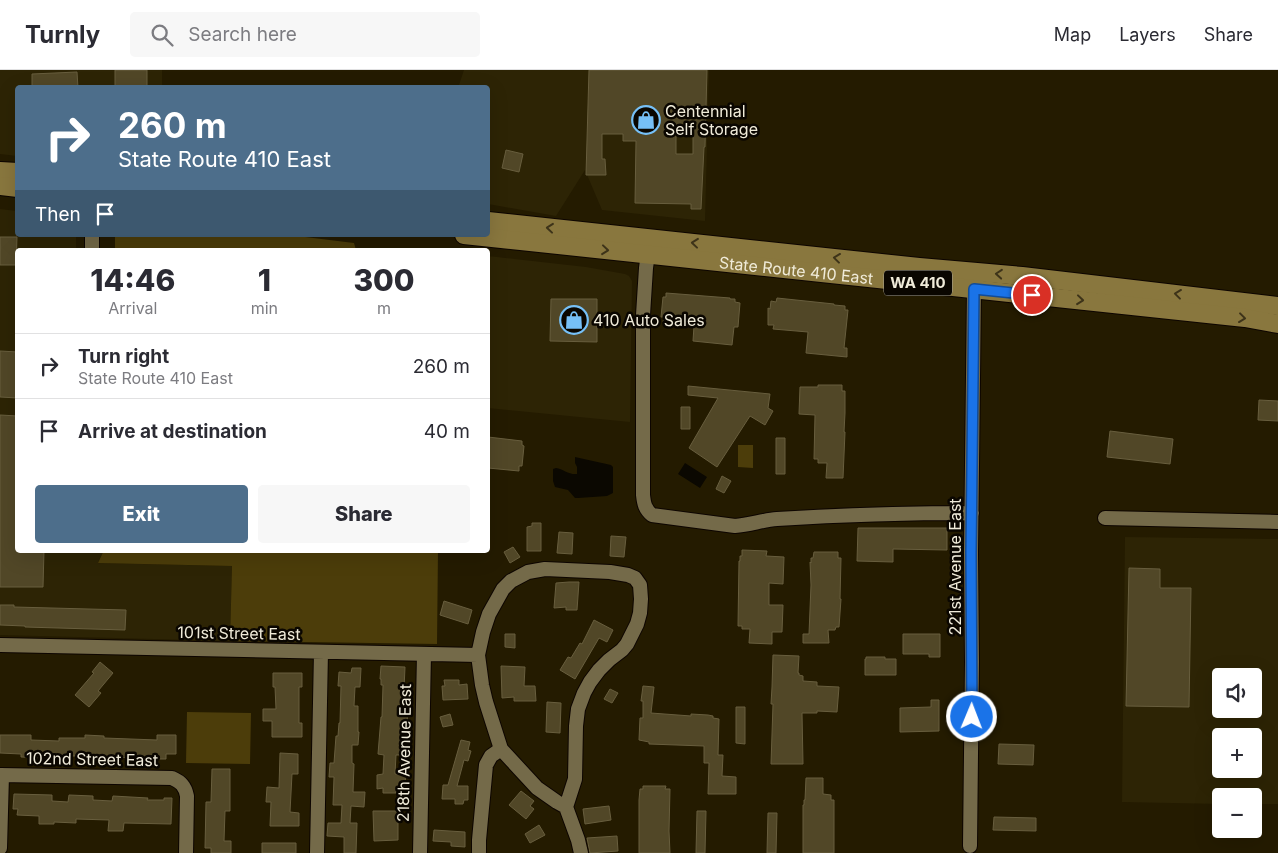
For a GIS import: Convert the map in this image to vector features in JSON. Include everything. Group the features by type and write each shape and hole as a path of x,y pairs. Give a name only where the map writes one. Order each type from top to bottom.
{"main road":[{"path":"0,170 15,172"},
{"path":"0,186 15,188"},
{"name":"State Route 410 East","path":"490,221 649,246 974,289 1245,318 1278,324"},
{"name":"State Route 410 East","path":"490,237 649,246 1022,276 1278,306"}],"street":[{"path":"649,246 643,315 643,495 646,510 652,515 745,526 775,519 890,513 972,513"},
{"name":"221st Avenue East","path":"970,846 974,289"},
{"path":"1104,518 1278,522"},
{"path":"566,807 537,788 501,749 486,702 478,655 489,614 503,589 511,581 528,572 545,569 628,575 635,578 640,585 640,613 637,624 627,644 599,670 590,682 578,709 575,779 566,807 581,853"},
{"name":"101st Street East","path":"0,645 478,655"},
{"path":"317,853 321,652"},
{"name":"218th Avenue East","path":"420,853 424,654"},
{"path":"479,853 486,764 490,756 501,749"},
{"path":"0,848 1,774"},
{"name":"102nd Street East","path":"1,774 172,778 182,783 186,790 186,853"}],"shaded area":[{"path":"0,70 162,70 162,85 15,85 15,156 0,154"},
{"path":"464,70 709,70 705,221 602,210 585,170 556,216 490,204 490,85 459,85"},
{"path":"0,209 15,211 15,237 76,237 76,248 15,248 15,553 103,553 98,563 232,566 230,641 0,635"},
{"path":"115,237 305,237 354,243 355,248 115,248"},
{"path":"490,256 586,267 629,276 632,281 630,422 490,408"},
{"path":"738,445 753,445 753,468 738,467"},
{"path":"575,457 611,465 613,467 613,493 607,496 575,498 568,490 555,487 553,469 556,468 571,474 577,474"},
{"path":"685,463 707,477 700,488 678,474"},
{"path":"1125,537 1278,539 1278,804 1262,804 1262,788 1212,788 1212,804 1122,802"},
{"path":"103,553 438,553 437,644 230,641 232,566 98,563"},
{"path":"187,712 251,713 250,764 186,763"}],"building":[{"path":"115,70 147,70 147,85 115,85"},
{"name":"Centennial Self Storage","path":"589,70 707,70 701,209 691,209 691,204 635,203 636,141 623,141 623,134 602,134 602,159 605,159 606,175 586,175","holes":["676,135 693,135 693,154 676,154"]},
{"path":"77,72 78,85 32,85 32,74"},
{"path":"506,150 523,154 519,172 502,168"},
{"path":"0,237 17,237 15,265 0,265"},
{"path":"666,293 735,299 735,302 740,303 738,327 734,327 732,345 693,341 694,326 663,322 664,317 661,317 663,297 666,297"},
{"path":"777,298 845,306 845,310 848,310 844,348 847,348 847,357 806,353 808,332 773,329 774,325 768,325 768,308 770,309 771,301 776,302"},
{"name":"410 Auto Sales","path":"551,299 597,299 597,342 550,341"},
{"path":"0,351 15,352 15,398 0,397"},
{"path":"818,385 842,385 842,391 845,391 843,478 826,478 827,463 818,463 818,459 814,459 815,415 799,414 800,387 818,387"},
{"path":"688,386 770,394 768,408 773,411 765,425 750,416 717,467 689,448 718,398 688,395"},
{"path":"1259,400 1278,401 1278,421 1258,420"},
{"path":"681,407 690,407 690,429 681,429"},
{"path":"0,415 15,416 15,553 44,553 43,587 0,587"},
{"path":"1110,431 1173,439 1170,464 1107,457"},
{"path":"490,437 522,441 524,446 522,466 519,466 519,471 490,468"},
{"path":"776,438 785,438 785,474 776,474"},
{"path":"722,476 731,481 724,493 716,489"},
{"path":"532,523 541,523 541,551 527,551 527,527 532,526"},
{"path":"858,528 947,528 947,550 893,549 893,562 857,561"},
{"path":"559,532 573,533 572,554 557,553"},
{"path":"611,536 626,537 624,557 610,556"},
{"path":"513,547 520,557 510,563 504,552"},
{"path":"742,550 767,551 766,556 784,557 783,584 769,583 769,605 783,605 782,632 772,632 772,644 749,643 750,629 742,629 742,626 738,626 739,561 740,556 742,556"},
{"path":"814,552 838,552 838,558 841,558 839,627 836,627 835,630 828,630 829,643 803,643 803,634 809,634 810,562"},
{"path":"1129,568 1160,569 1160,588 1191,588 1189,707 1126,706"},
{"path":"579,582 577,610 566,610 566,607 554,608 556,583"},
{"path":"444,601 472,610 468,624 440,615"},
{"path":"0,605 126,610 125,630 0,625"},
{"path":"594,620 613,630 607,642 599,638 575,679 560,670 568,657 571,658 580,643 582,644"},
{"path":"505,634 515,634 515,648 505,647"},
{"path":"903,634 940,634 940,657 929,657 929,654 903,654"},
{"path":"773,655 799,656 798,673 803,676 803,681 817,682 817,686 839,687 837,712 817,711 817,713 802,713 803,764 771,764"},
{"path":"866,657 896,659 896,675 865,675"},
{"path":"100,662 113,673 98,691 101,693 89,707 75,695 94,673 92,672"},
{"path":"381,666 405,667 404,689 408,689 407,732 402,732 401,755 396,755 395,774 405,774 406,788 396,788 396,793 383,793 383,788 377,789 377,775 383,774 384,755 378,754 382,717 383,685 381,685 380,679"},
{"path":"501,666 525,667 524,686 535,686 536,701 514,701 514,697 502,698"},
{"path":"352,668 361,668 360,687 355,687 354,706 358,706 359,732 358,745 352,745 352,763 354,764 353,792 365,792 364,807 351,806 350,823 357,823 356,853 344,853 344,837 327,836 328,823 341,823 342,805 333,805 334,777 329,777 330,763 334,763 336,736 338,736 340,723 341,686 338,686 339,672 351,673"},
{"path":"273,673 302,673 302,687 299,687 299,723 302,723 302,737 272,737 272,721 263,721 263,709 276,709"},
{"path":"444,680 459,680 459,685 467,684 468,699 443,700 442,686 445,686"},
{"path":"643,686 654,687 651,713 691,716 691,714 708,715 719,719 718,755 723,755 722,776 736,777 736,794 708,794 709,763 704,763 704,746 649,744 649,742 639,740 640,718 643,718 643,701 641,701"},
{"path":"610,689 618,693 612,703 604,699"},
{"path":"931,700 939,700 939,731 900,732 900,708 931,707"},
{"path":"547,702 561,703 560,733 546,732"},
{"path":"736,707 745,707 745,744 736,743"},
{"path":"450,714 453,725 443,727 440,717"},
{"path":"0,735 31,735 31,740 59,741 59,738 85,738 85,735 104,736 104,738 157,740 157,735 176,735 176,754 166,754 166,759 94,756 94,759 84,758 84,756 21,757 21,754 0,753"},
{"path":"461,740 470,742 468,750 471,751 468,761 464,760 457,786 468,786 468,800 464,800 463,804 455,804 455,799 442,799 443,785 448,785"},
{"path":"999,744 1034,745 1033,765 998,764"},
{"path":"280,753 298,754 298,774 292,774 290,812 299,813 299,826 270,826 271,802 266,802 267,787 279,788"},
{"path":"212,769 230,769 230,811 225,811 224,841 231,841 231,853 211,853 211,848 205,848 206,802 211,802"},
{"path":"806,778 823,778 823,794 831,795 831,800 834,800 834,853 803,853 803,805"},
{"path":"643,786 666,786 665,789 670,789 670,853 639,853 639,800 640,789 643,789"},
{"path":"521,791 534,801 530,806 534,809 526,819 509,805"},
{"path":"14,794 52,795 52,801 68,802 69,795 93,796 93,800 112,801 113,796 148,798 147,800 172,798 171,824 124,823 123,831 108,831 109,820 76,819 76,823 54,822 54,824 39,824 39,816 17,815 18,809 13,809"},
{"path":"609,806 611,820 585,824 583,809"},
{"path":"373,811 398,811 398,840 374,841"},
{"path":"697,811 706,811 705,853 696,853"},
{"path":"768,813 777,813 776,853 767,853"},
{"path":"994,817 1036,818 1036,831 993,830"},
{"path":"539,825 545,835 530,843 525,834"},
{"path":"434,830 465,832 465,847 451,846 451,842 433,841"},
{"path":"617,836 618,851 590,853 587,838"},
{"path":"262,843 296,843 296,853 262,853"}],"place":[{"name":"Centennial Self Storage","path":"646,120"},
{"name":"410 Auto Sales","path":"574,320"}],"route":[{"path":"972,717 971,553 974,289 1032,295"}]}
